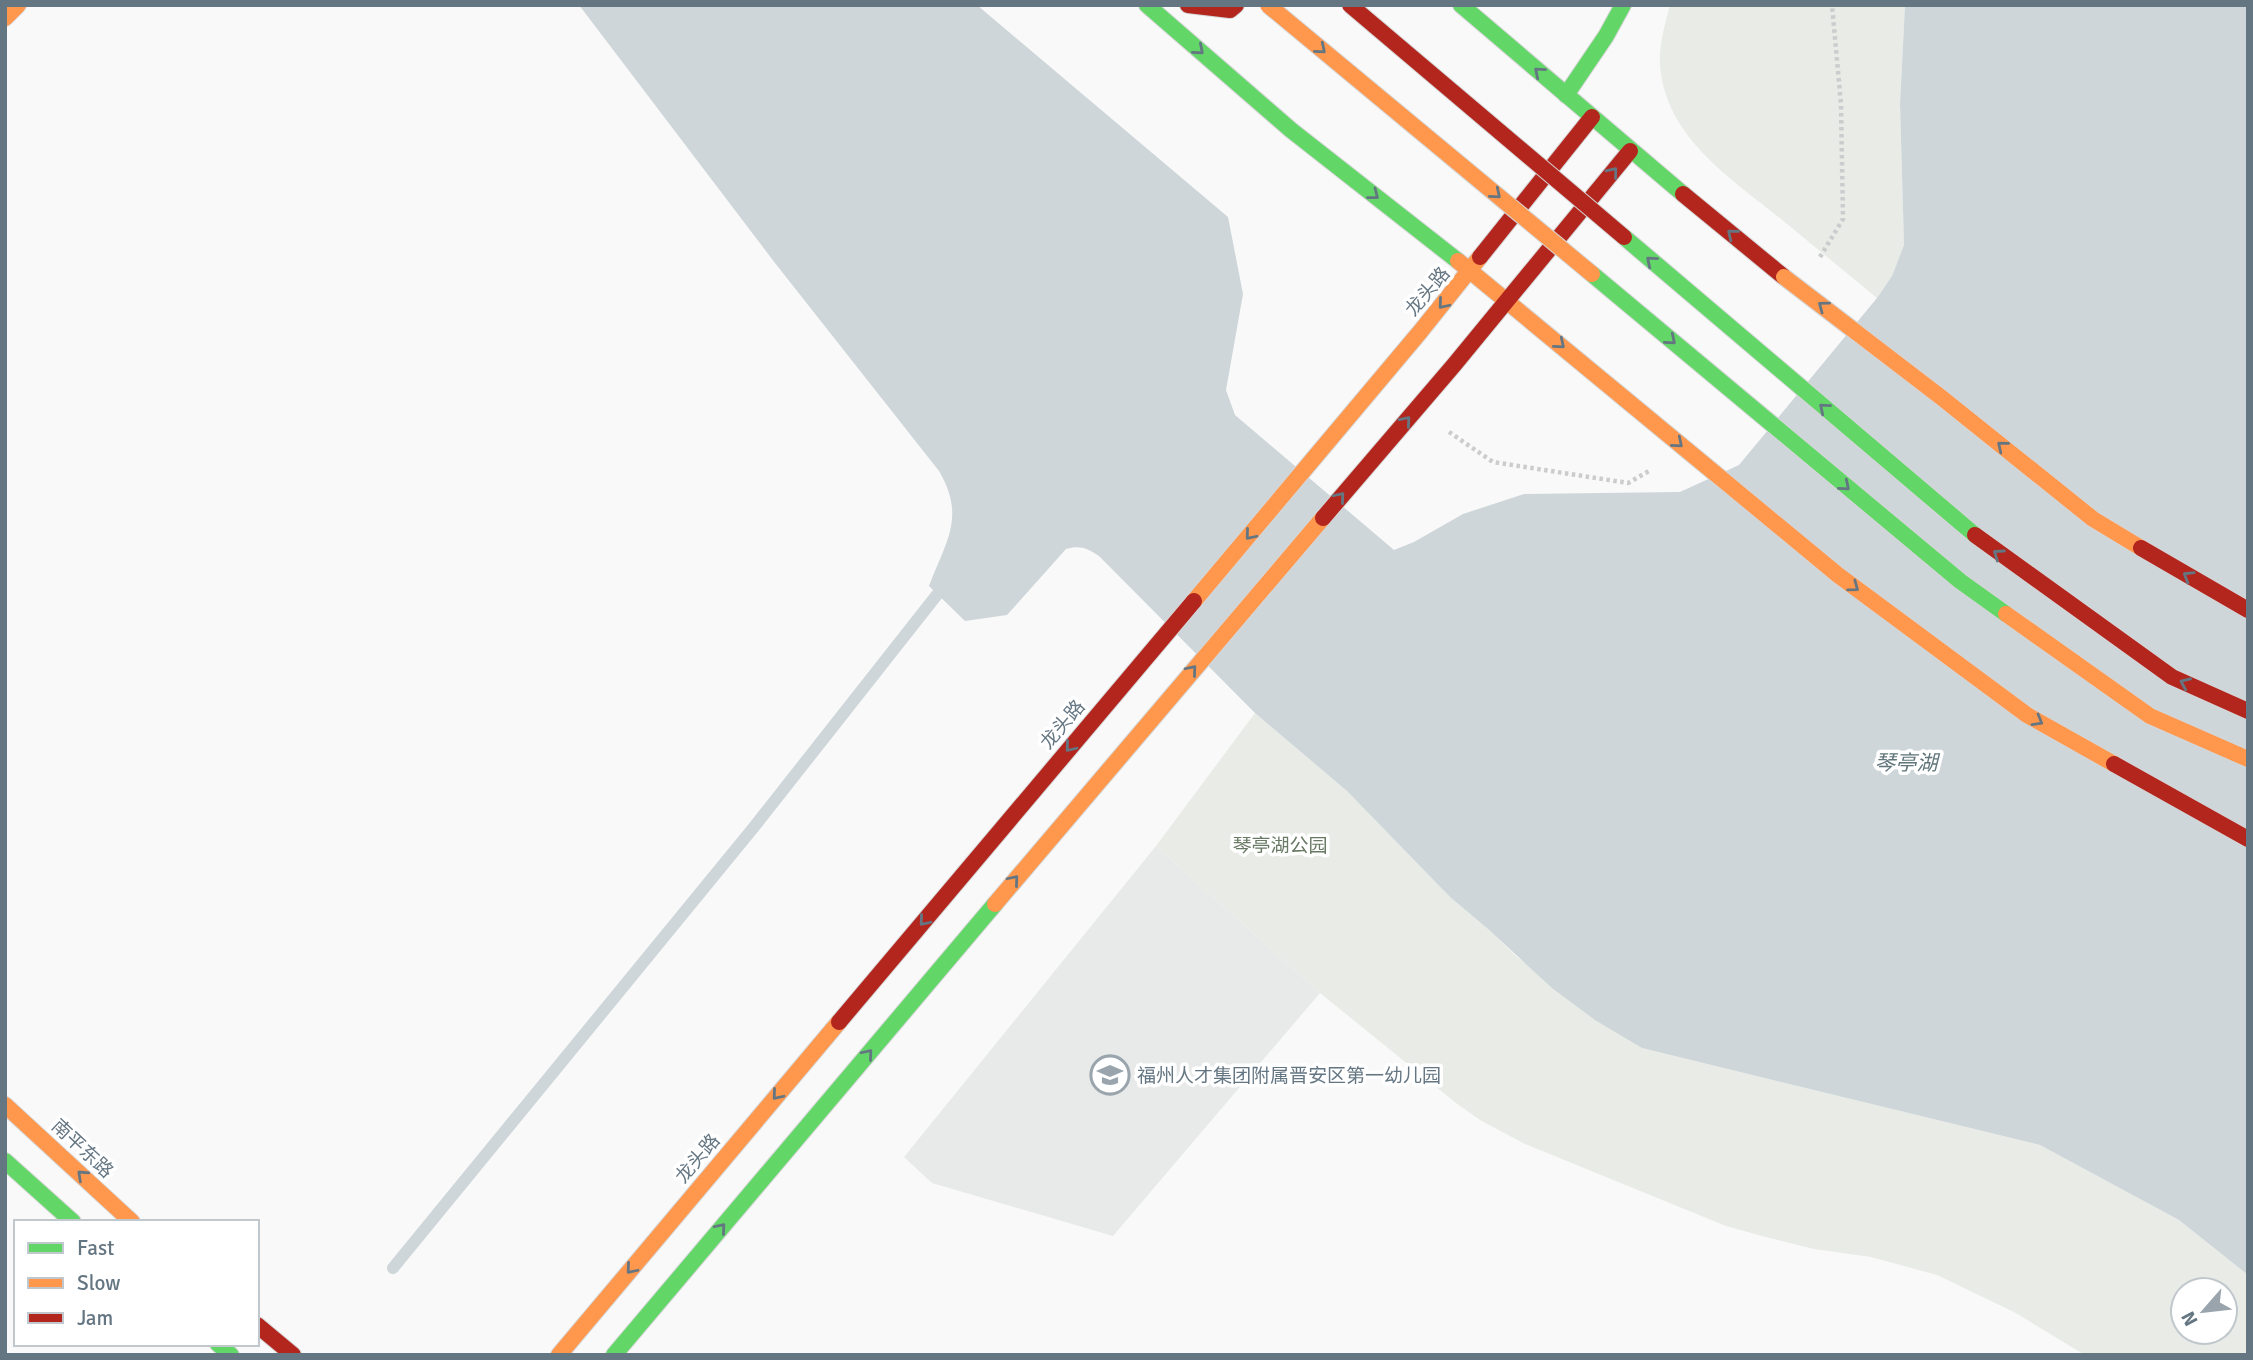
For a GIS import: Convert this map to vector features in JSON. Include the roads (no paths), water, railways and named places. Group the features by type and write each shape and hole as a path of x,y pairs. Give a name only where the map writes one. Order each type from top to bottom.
{"main road":[{"path":"5,19 18,5"},
{"path":"1147,5 1291,130 1507,300 1838,575 2028,715 2248,839"},
{"path":"1188,5 1230,10 1236,5"},
{"path":"1268,5 1960,581 2150,716 2248,759"},
{"path":"1350,5 1987,546 2172,677 2248,711"},
{"path":"1461,5 1630,151 1784,277 1942,398 2093,519 2248,610"},
{"path":"1566,95 1606,36 1623,5"},
{"name":"龙头路","path":"559,1355 1471,271 1592,117"},
{"path":"614,1355 1148,722 1454,365 1630,151"},
{"name":"南平东路","path":"5,1105 130,1220"},
{"path":"5,1161 71,1220"},
{"path":"259,1327 293,1355"}],"water":[{"name":"琴亭湖","path":"579,5 977,5 1228,217 1243,294 1226,390 1235,415 1394,550 1414,542 1463,514 1524,494 1680,492 1739,465 1877,298 1892,276 1904,245 1900,104 1905,5 2248,5 2248,1275 2179,1220 2040,1145 1642,1048 1595,1020 1552,988 1450,897 1347,791 1255,713 1091,551 1079,547 1066,549 1007,615 965,621 929,586 947,542 952,516 947,487 939,471 775,263"}],"waterway":[{"path":"393,1268 754,827 947,582"}],"place":[{"name":"福州人才集团附属晋安区第一幼儿园","path":"1110,1075"}],"park label":[{"name":"琴亭湖公园","path":"1280,845"}]}
